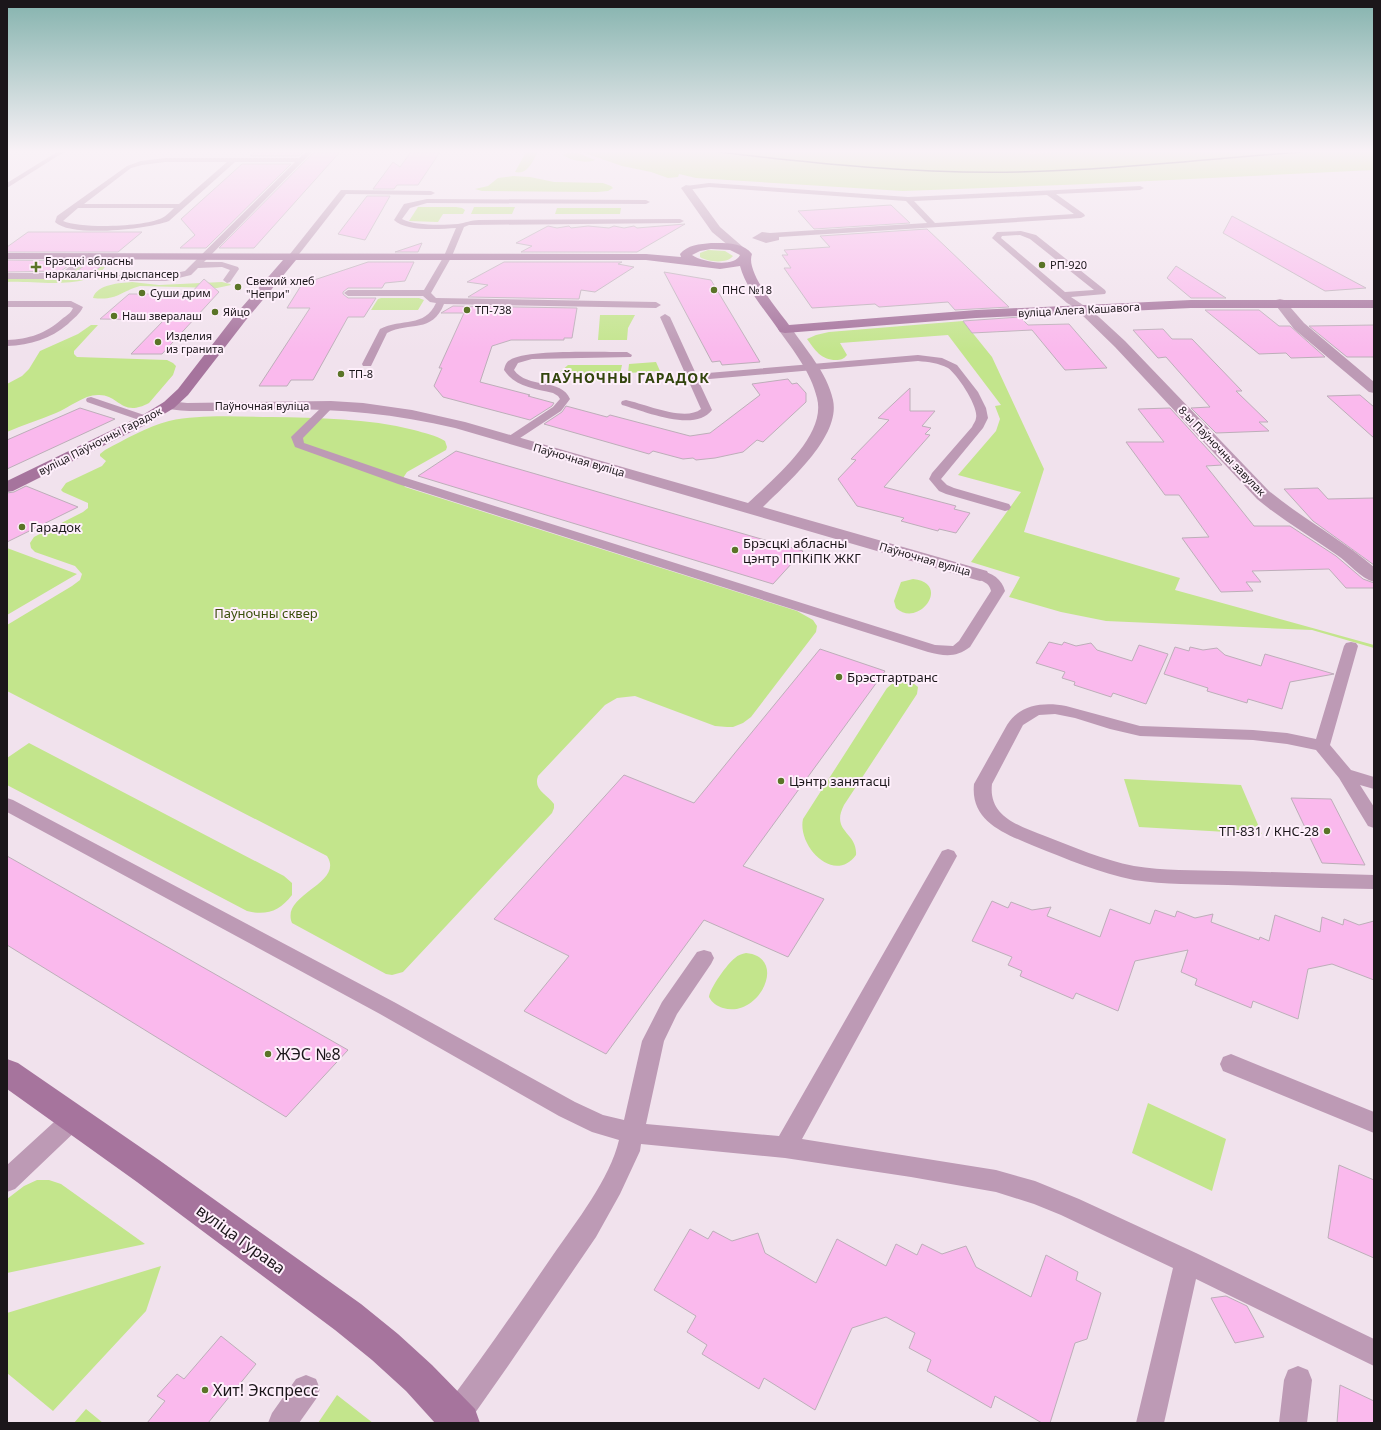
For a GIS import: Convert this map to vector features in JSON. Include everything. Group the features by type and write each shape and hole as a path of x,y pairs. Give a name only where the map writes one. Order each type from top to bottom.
{"street":[{"path":"708,219 717,232 742,254 752,281 811,368 824,396 826,416 817,437 802,457 751,509"},
{"path":"693,262 689,260 686,254 712,240 717,232"},
{"path":"653,257 719,246 742,254"},
{"path":"706,265 729,265 742,254"},
{"path":"7,256 653,257 706,265 734,272 752,281"},
{"name":"вуліца Паўночны Гарадок","path":"7,487 146,419 169,405 183,392 241,317 292,256"},
{"path":"1280,303 1286,313 1299,326 1374,389"},
{"name":"вуліца Алега Кашавога","path":"785,329 976,314 1198,304 1374,304"},
{"name":"8-ы Паўночны завулак","path":"1083,310 1120,344 1263,495 1290,516 1345,552 1374,576"},
{"name":"Паўночная вуліца","path":"169,405 330,405 369,408 416,415 510,440 980,575"},
{"name":"вуліца Гурава","path":"7,1072 148,1171 348,1317 385,1347 419,1378 458,1420"}],"lane":[{"path":"60,219 59,222 65,226 72,227 143,226 162,221 165,219"},
{"path":"118,278 175,277 188,273 198,265 242,219"},
{"path":"292,256 322,219"},
{"path":"399,219 398,220 402,223 410,225 461,226 467,223 496,219"},
{"path":"650,219 680,221"},
{"path":"927,219 933,225"},
{"path":"771,234 1036,219"},
{"path":"427,293 448,256 461,226"},
{"path":"1063,295 1102,292 1033,237 1021,233 1000,234 996,238 1063,295 1083,310"},
{"path":"7,276 60,275 71,271 89,256"},
{"path":"198,265 220,265 232,267 235,269 234,272 227,280"},
{"path":"348,293 427,293"},
{"path":"427,293 430,298 442,301 656,305"},
{"path":"367,364 383,331 394,326 427,320 434,315 442,301"},
{"path":"7,304 70,304 78,307 76,312 46,337 30,341 7,343"},
{"path":"626,402 678,417 688,418 701,415 706,412 707,408 665,317"},
{"path":"510,440 557,409 565,399 563,394 558,391 516,378 509,370 512,363 526,357 542,355 626,355"},
{"path":"692,377 925,358 944,362 953,367 977,399 981,408 982,418 973,434 936,476 935,480 943,488 950,491 1005,507"},
{"path":"91,400 146,419"},
{"path":"330,405 297,437 299,445 402,482 778,599 924,647 950,651 957,650 965,644 998,591 998,586 994,582 980,575"},
{"path":"1322,746 1351,646"},
{"path":"1374,822 1345,774 1322,746 1301,740 1268,736 1142,731 1056,709 1031,711 1021,717 1015,725 983,784 981,793 983,803 991,814 1013,830 1115,869 1135,873 1182,877 1374,882"},
{"path":"1345,774 1374,783"},
{"path":"7,804 387,1008 567,1109 600,1125 633,1133 785,1147 933,1169 996,1181 1035,1193 1070,1208 1374,1352"},
{"path":"785,1147 948,856"},
{"path":"458,1420 601,1206 621,1168 633,1133 646,1067 655,1036 669,1008 704,958"},
{"path":"1231,1064 1374,1123"},
{"path":"7,1180 73,1119"},
{"path":"1150,1423 1186,1262"},
{"path":"1293,1423 1298,1380"},
{"path":"282,1423 306,1390"}],"green space":[{"path":"410,219 440,219 438,222 409,221"},
{"path":"708,250 725,251 733,256 730,259 722,261 708,260 700,257 700,253"},
{"path":"90,262 102,263 106,265 99,273 88,279 75,282 7,282 7,277 61,277"},
{"path":"132,282 159,285 222,282 231,285 217,288 140,286 113,297 101,299 93,298 95,293 104,287"},
{"path":"419,298 424,300 418,310 371,310 378,299"},
{"path":"600,315 635,315 628,328 627,340 598,340"},
{"path":"963,321 992,357 1044,469 1024,532 1180,578 1175,590 1374,645 1374,648 1312,630 1106,621 1061,612 1009,597 1020,577 971,562 1021,492 958,475 996,431 1000,419 995,406 1001,405 948,335 840,343 847,355 839,360 831,360 822,356 807,339 829,332"},
{"path":"91,325 98,325 74,351 74,354 77,357 167,360 176,366 173,375 149,403 140,407 126,407 105,396 92,396 82,399 61,411 7,432 7,384 22,376 29,369 40,351 78,334"},
{"path":"656,362 660,371 628,373 629,364"},
{"path":"568,365 622,365 620,374 605,383 560,372"},
{"name":"Паўночны сквер","path":"233,416 325,418 396,426 430,434 445,441 447,447 446,450 407,472 401,481 405,487 797,611 813,620 817,626 816,632 751,717 743,723 733,727 715,726 635,696 617,698 605,705 538,776 537,785 554,804 552,813 403,972 392,975 386,974 292,923 291,913 295,904 321,882 327,874 330,866 327,856 7,691 7,625 72,586 80,580 82,574 75,566 35,552 31,548 30,543 34,537 88,508 88,503 61,490 66,483 102,466 106,461 100,456 100,454 105,450 136,434 169,421 194,417"},
{"path":"7,548 77,574 7,615"},
{"path":"913,579 924,582 930,588 931,595 928,603 922,609 914,613 905,613 896,608 894,601 901,582"},
{"path":"904,681 913,683 918,687 917,694 844,805 841,814 840,821 842,827 853,841 856,855 847,863 838,866 828,864 811,850 803,830 803,819 887,688 893,683"},
{"path":"29,743 284,876 292,883 292,895 283,905 272,911 260,913 247,911 7,785 7,758"},
{"path":"1124,779 1241,785 1262,834 1139,827"},
{"path":"746,953 759,957 766,965 767,975 764,986 748,1005 736,1009 723,1008 717,1005 709,997 712,988 728,965 737,956"},
{"path":"1148,1103 1226,1139 1212,1191 1132,1153"},
{"path":"37,1180 49,1180 61,1184 145,1244 7,1273 7,1199 24,1186"},
{"path":"161,1266 146,1311 53,1411 7,1373 7,1313"},
{"path":"337,1395 373,1423 318,1423"},
{"path":"86,1409 103,1423 74,1423"}],"building":[{"path":"181,219 236,219 206,248 180,248 195,235"},
{"path":"248,219 280,219 254,248 219,248"},
{"path":"350,219 377,219 365,240 338,234"},
{"path":"805,219 905,219 910,223 814,229"},
{"path":"1231,219 1237,219 1366,288 1325,291 1223,233"},
{"path":"685,224 637,252 521,252 532,246 516,243 548,226 557,228 569,226 571,228 588,226 609,228 614,226 624,228 634,226 637,228"},
{"path":"927,229 1009,307 955,310 948,302 879,307 875,304 812,308 784,268 791,268 782,255 788,255 784,250 830,247 820,236"},
{"path":"28,232 142,232 118,252 7,252 7,247"},
{"path":"422,243 418,252 395,252"},
{"name":"Брэсцкі абласны наркалагічны дыспансер","path":"7,260 75,261 61,271 7,272"},
{"path":"91,261 107,261 93,273 74,273"},
{"path":"368,262 414,262 405,281 385,283 382,288 348,288 343,292 343,294 348,298 376,298 364,317 348,317 313,380 291,380 287,386 259,386 310,308 287,308 302,284"},
{"path":"504,262 622,262 618,264 634,267 595,292 581,290 579,299 468,297 488,285 467,282"},
{"path":"1176,266 1226,298 1191,298 1167,278"},
{"path":"664,272 711,280 760,362 722,365 720,361 712,362"},
{"path":"204,279 219,292 162,354 131,354 164,320 100,319 129,294 190,294"},
{"path":"453,306 577,308 572,338 564,338 564,340 511,340 492,346 480,382 554,403 552,406 530,420 443,397 434,386 442,368 439,368 464,313 441,313"},
{"path":"1205,310 1259,310 1279,326 1290,326 1325,357 1291,358 1286,353 1259,354"},
{"path":"1020,317 1028,325 1069,324 1107,368 1065,370 1032,330 972,333 963,321"},
{"path":"1374,325 1374,357 1347,357 1309,326"},
{"path":"1163,329 1172,339 1192,339 1242,391 1236,391 1268,422 1259,422 1269,431 1216,433 1191,408 1210,407 1166,357 1158,358 1133,330"},
{"path":"788,379 792,384 797,383 806,393 806,402 763,442 757,440 743,452 715,458 696,460 693,458 683,459 653,451 649,454 544,424 562,412 566,406 607,417 610,415 690,436 710,433 760,395 752,384"},
{"path":"910,388 910,411 935,411 922,426 931,428 925,434 930,435 884,487 956,506 954,509 970,513 956,533 939,529 938,531 901,521 904,518 857,506 838,479 856,460 851,459 889,420 878,418"},
{"path":"1360,395 1374,407 1374,438 1327,396"},
{"path":"80,408 115,419 7,469 7,440"},
{"path":"1170,408 1222,465 1206,466 1254,526 1290,526 1336,556 1363,579 1374,583 1374,588 1346,588 1329,569 1252,571 1261,582 1246,582 1253,591 1221,592 1182,538 1209,537 1179,495 1165,495 1126,442 1164,442 1138,409"},
{"path":"456,451 803,551 773,584 418,476"},
{"name":"Гарадок","path":"26,486 78,507 7,542 7,493 14,492"},
{"path":"1318,488 1328,499 1374,498 1374,565 1313,521 1284,489"},
{"path":"1049,642 1062,645 1064,642 1076,646 1091,643 1097,650 1132,661 1139,645 1168,654 1146,704 1113,693 1111,697 1074,685 1075,682 1062,678 1065,672 1036,663"},
{"path":"1175,647 1189,651 1190,647 1203,650 1217,648 1225,655 1261,666 1265,654 1334,674 1290,682 1282,709 1248,699 1247,703 1207,691 1208,688 1164,674"},
{"path":"820,649 885,671 743,866 824,899 788,957 704,920 606,1054 524,1011 569,956 494,919 624,775 694,803"},
{"name":"ТП-831 / КНС-28","path":"1291,798 1331,799 1365,865 1322,863"},
{"path":"7,856 348,1050 286,1117 7,945"},
{"path":"992,901 1008,908 1011,902 1032,910 1051,907 1047,916 1100,937 1110,909 1150,924 1155,910 1175,917 1177,911 1195,918 1213,914 1211,922 1259,940 1260,937 1269,941 1275,915 1320,932 1322,917 1343,925 1344,919 1359,925 1374,921 1374,980 1332,964 1308,969 1298,1019 1253,1001 1251,1008 1195,985 1197,979 1181,972 1188,950 1135,961 1118,1011 1076,993 1073,999 1020,976 1022,971 1008,965 1012,957 972,941"},
{"path":"1339,1165 1374,1180 1374,1258 1328,1238"},
{"path":"690,1229 708,1239 713,1231 732,1241 758,1233 765,1253 816,1283 837,1239 886,1266 896,1244 917,1255 922,1244 942,1254 966,1246 976,1267 1031,1297 1046,1255 1078,1272 1076,1280 1101,1293 1087,1339 1075,1343 1050,1423 1042,1423 995,1396 991,1408 927,1371 931,1360 909,1348 915,1333 886,1317 852,1328 815,1410 764,1378 759,1389 702,1354 707,1345 687,1332 696,1316 654,1290"},
{"path":"1226,1296 1247,1306 1264,1337 1235,1343 1211,1298"},
{"name":"Хит! Экспресс","path":"221,1336 256,1364 208,1423 147,1423 165,1401 157,1396 177,1374 184,1379"},
{"path":"1340,1385 1374,1401 1374,1423 1337,1423"}],"place":[{"name":"РП-920","path":"1042,265"},
{"name":"Брэсцкі абласны наркалагічны дыспансер","path":"36,267"},
{"name":"Свежий хлеб \"Непри\"","path":"238,287"},
{"name":"ПНС №18","path":"714,290"},
{"name":"Суши дрим","path":"142,293"},
{"name":"ТП-738","path":"467,310"},
{"name":"Яйцо","path":"215,312"},
{"name":"Наш звералаш","path":"114,316"},
{"name":"Изделия из гранита","path":"158,342"},
{"name":"ТП-8","path":"341,374"},
{"name":"Гарадок","path":"22,527"},
{"name":"Брэсцкі абласны цэнтр ППКіПК ЖКГ","path":"735,550"},
{"name":"Брэстгартранс","path":"839,677"},
{"name":"Цэнтр занятасці","path":"781,781"},
{"name":"ТП-831 / КНС-28","path":"1327,831"},
{"name":"ЖЭС №8","path":"268,1054"},
{"name":"Хит! Экспресс","path":"205,1390"}],"district":[{"name":"ПАЎНОЧНЫ ГАРАДОК","path":"625,378"}]}
